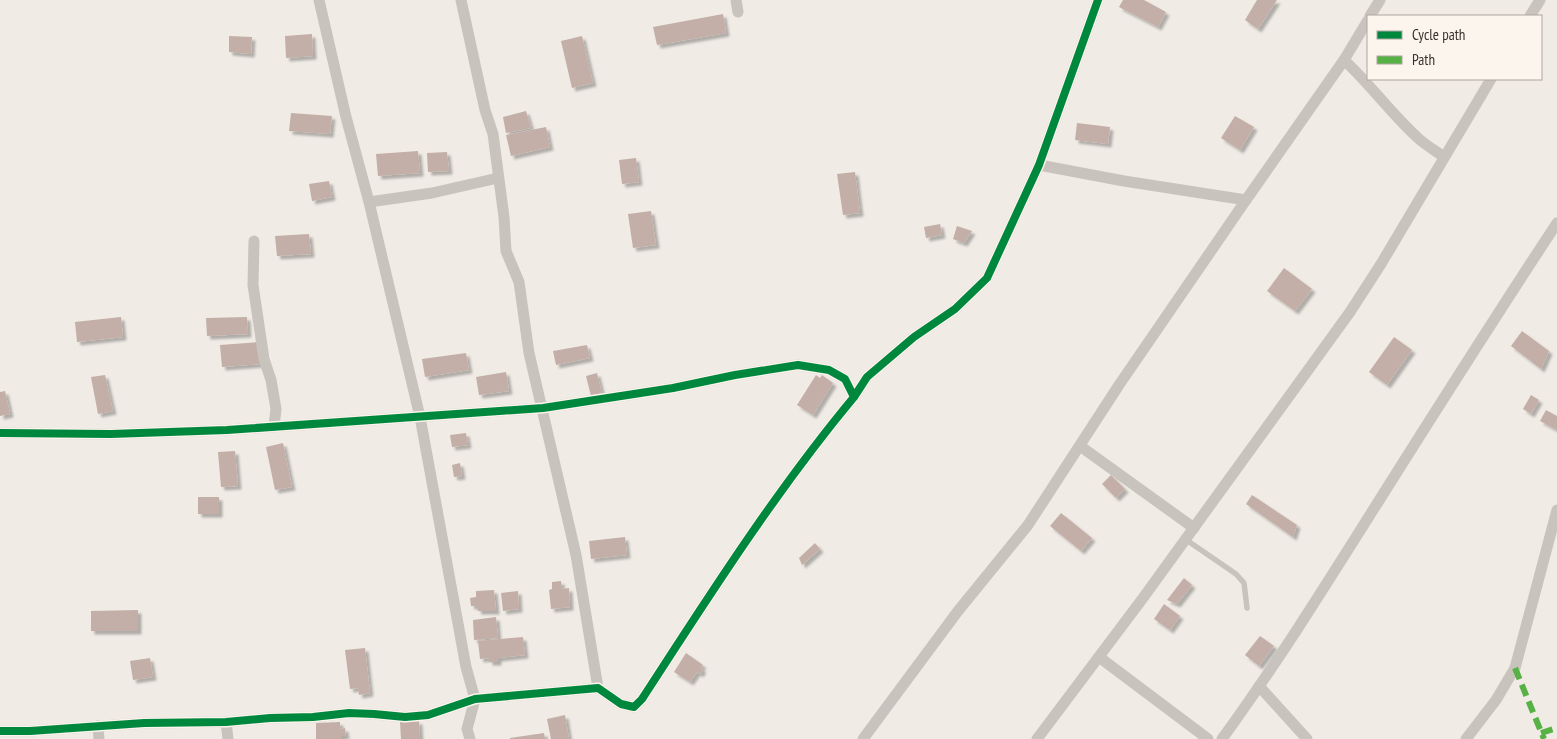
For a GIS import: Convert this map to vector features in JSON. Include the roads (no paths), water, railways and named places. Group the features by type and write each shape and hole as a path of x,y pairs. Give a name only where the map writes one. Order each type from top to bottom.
{"street":[{"path":"319,0 420,417 466,667 475,699 467,729 470,739"},
{"path":"461,0 485,110 493,134 504,217 506,251 519,282 529,353 576,555 598,688"},
{"path":"736,0 738,12"},
{"path":"0,731 144,723 313,718 349,713 405,717 428,715 475,699 598,688 621,704 634,707 642,699 747,539 867,377 914,337 955,309 985,281 1039,165 1098,0"},
{"path":"1371,15 1380,0"},
{"path":"1531,15 1540,0"},
{"path":"863,739 958,611 1028,525 1119,385 1344,60 1367,22"},
{"path":"1344,60 1367,82 1401,121 1421,140 1444,157"},
{"path":"1037,739 1194,528 1350,312 1381,264 1490,80"},
{"path":"1039,165 1124,181 1246,200"},
{"path":"369,202 432,193 498,178"},
{"path":"1222,739 1336,568 1557,223"},
{"path":"254,241 253,285 264,359 271,380 276,409 274,426"},
{"path":"0,433 111,434 227,430 543,408 673,388 798,365 829,370 845,379 854,397"},
{"path":"1080,446 1194,528"},
{"path":"1466,739 1496,700 1515,668 1557,510"},
{"path":"1099,657 1208,739"},
{"path":"1259,686 1307,739"},
{"path":"226,722 228,739"},
{"path":"98,726 99,739"}],"lane":[{"path":"1185,539 1240,578 1244,583 1247,608"}]}
